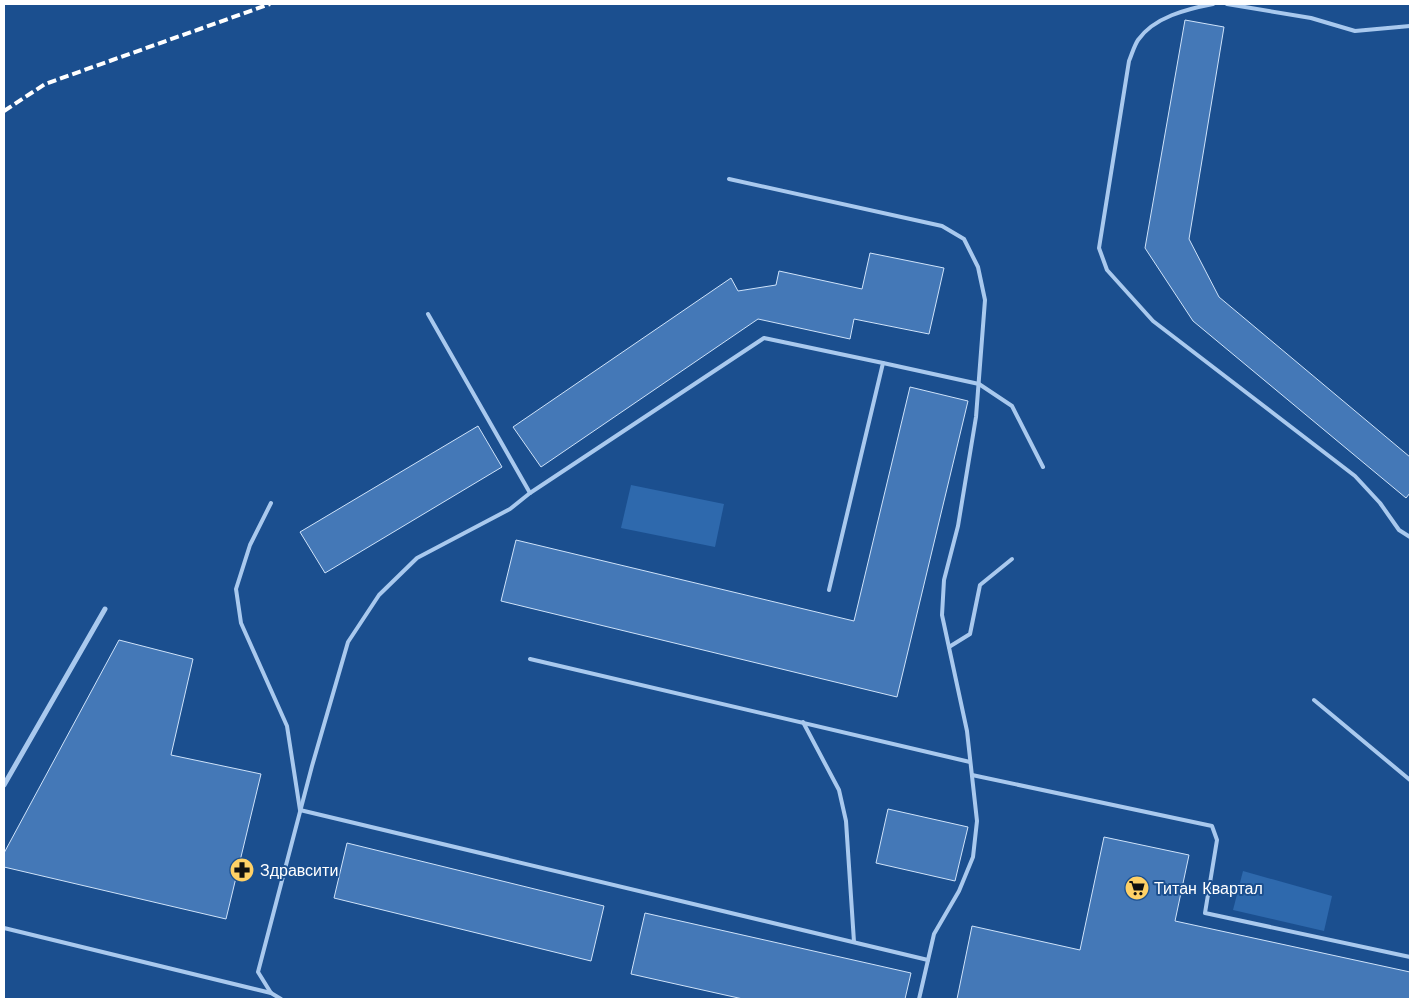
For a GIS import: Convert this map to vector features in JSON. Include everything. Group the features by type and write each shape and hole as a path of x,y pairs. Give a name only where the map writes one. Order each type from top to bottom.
{"street":[{"path":"4,785 105,608"}],"lane":[{"path":"1213,4 1187,9 1150,26 1137,40 1129,61 1099,248 1108,270 1153,321 1355,476 1380,503 1399,530 1410,537"},
{"path":"1226,4 1310,18 1355,31 1410,26"},
{"path":"729,179 942,226 964,239 978,267 985,300 979,384 958,526 944,580 942,615 967,731 977,821 973,857 959,891 934,934 919,999"},
{"path":"428,314 530,493"},
{"path":"270,993 258,972 300,810 348,642 379,595 417,558 510,509 530,493 764,338 979,384 1012,406 1043,467"},
{"path":"829,590 883,364"},
{"path":"271,504 250,544 236,588 241,624 286,726 300,810"},
{"path":"949,647 970,634 980,585 1012,559"},
{"path":"530,659 970,762"},
{"path":"1314,700 1410,780"},
{"path":"803,722 839,790 846,822 854,942"},
{"path":"972,775 1212,826 1217,840 1205,913 1410,957"},
{"path":"300,810 928,960"},
{"path":"4,928 270,993 281,999"}],"shaded area":[{"path":"631,485 724,504 715,547 621,528"},
{"path":"1243,871 1332,896 1324,931 1233,910"}],"building":[{"path":"1185,20 1224,27 1189,239 1219,297 1410,457 1410,493 1406,498 1193,321 1145,248"},
{"path":"870,253 944,268 929,334 854,319 850,339 758,319 541,467 513,427 731,278 738,291 776,285 779,271 862,289"},
{"path":"910,387 968,401 897,697 501,601 516,540 854,621"},
{"path":"478,426 502,467 325,573 300,532"},
{"path":"119,640 193,659 171,755 261,774 226,919 4,867 4,853"},
{"path":"888,809 968,827 955,881 876,863"},
{"name":"Титан Квартал","path":"1104,837 1189,855 1175,921 1410,972 1410,999 957,999 972,926 1080,950"},
{"path":"347,843 604,906 591,961 334,898"},
{"path":"645,913 911,973 905,999 743,999 631,974"}],"railway":[{"path":"4,111 45,84 270,4"}],"place":[{"name":"Здравсити","path":"242,870"},
{"name":"Титан Квартал","path":"1137,888"}]}
